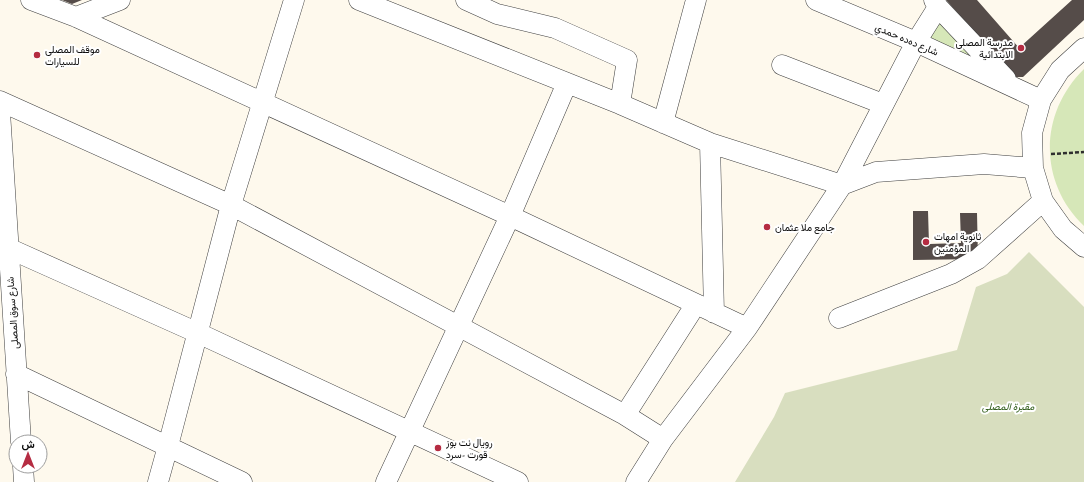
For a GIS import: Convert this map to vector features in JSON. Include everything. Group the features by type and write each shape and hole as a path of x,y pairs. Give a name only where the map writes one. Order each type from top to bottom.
{"street":[{"path":"31,0 76,17 510,216 746,328"},
{"path":"76,17 120,0"},
{"path":"158,482 231,205 294,0"},
{"path":"359,0 620,104 663,124 710,143 842,185 876,172 984,164 1041,163"},
{"path":"466,0 497,14 555,28 627,60 620,104"},
{"path":"663,124 696,0"},
{"name":"شارع دەدە حمدي","path":"816,0 916,42 1041,100"},
{"path":"636,482 663,439 746,328 842,185 936,4 1013,86"},
{"path":"1084,48 1060,70 1041,100 1032,133 1041,163 1043,200 1062,229 1084,247"},
{"path":"782,65 883,104"},
{"path":"386,482 510,216 567,83"},
{"path":"0,101 231,205 625,415 663,439"},
{"name":"شارع سوق المصلى","path":"0,112 8,248 6,302 16,374 20,434"},
{"path":"710,143 714,313"},
{"path":"839,318 951,274 978,259 1043,200"},
{"path":"8,248 198,333 518,482"},
{"path":"625,415 696,304"},
{"path":"16,374 242,482"}],"path":[{"path":"1041,163 1049,154 1049,149"},
{"path":"1049,154 1084,152"}],"green space":[{"path":"940,15 973,59 926,38"},
{"path":"1084,69 1084,226 1069,208 1058,189 1052,169 1050,148 1052,126 1059,106 1069,87"},
{"name":"مقبرة المصلى","path":"1029,252 1084,307 1084,482 735,482 774,417 785,393 957,350 976,287 1007,274"}],"building":[{"path":"62,0 82,0 72,4"},
{"name":"مدرسة المصلى الابتدائية","path":"946,0 977,0 1019,48 1072,0 1084,0 1084,20 1023,77 1014,77"},
{"path":"913,211 928,211 929,244 961,243 960,213 977,213 978,259 913,260"}],"place":[{"name":"مدرسة المصلى الابتدائية","path":"1021,48"},
{"name":"موقف المصلى للسيارات","path":"37,55"},
{"name":"جامع ملا عثمان","path":"767,227"},
{"name":"ثانوية امهات المؤمنين","path":"926,242"},
{"name":"رويال نت بوز قورت -سرد","path":"438,448"}]}
